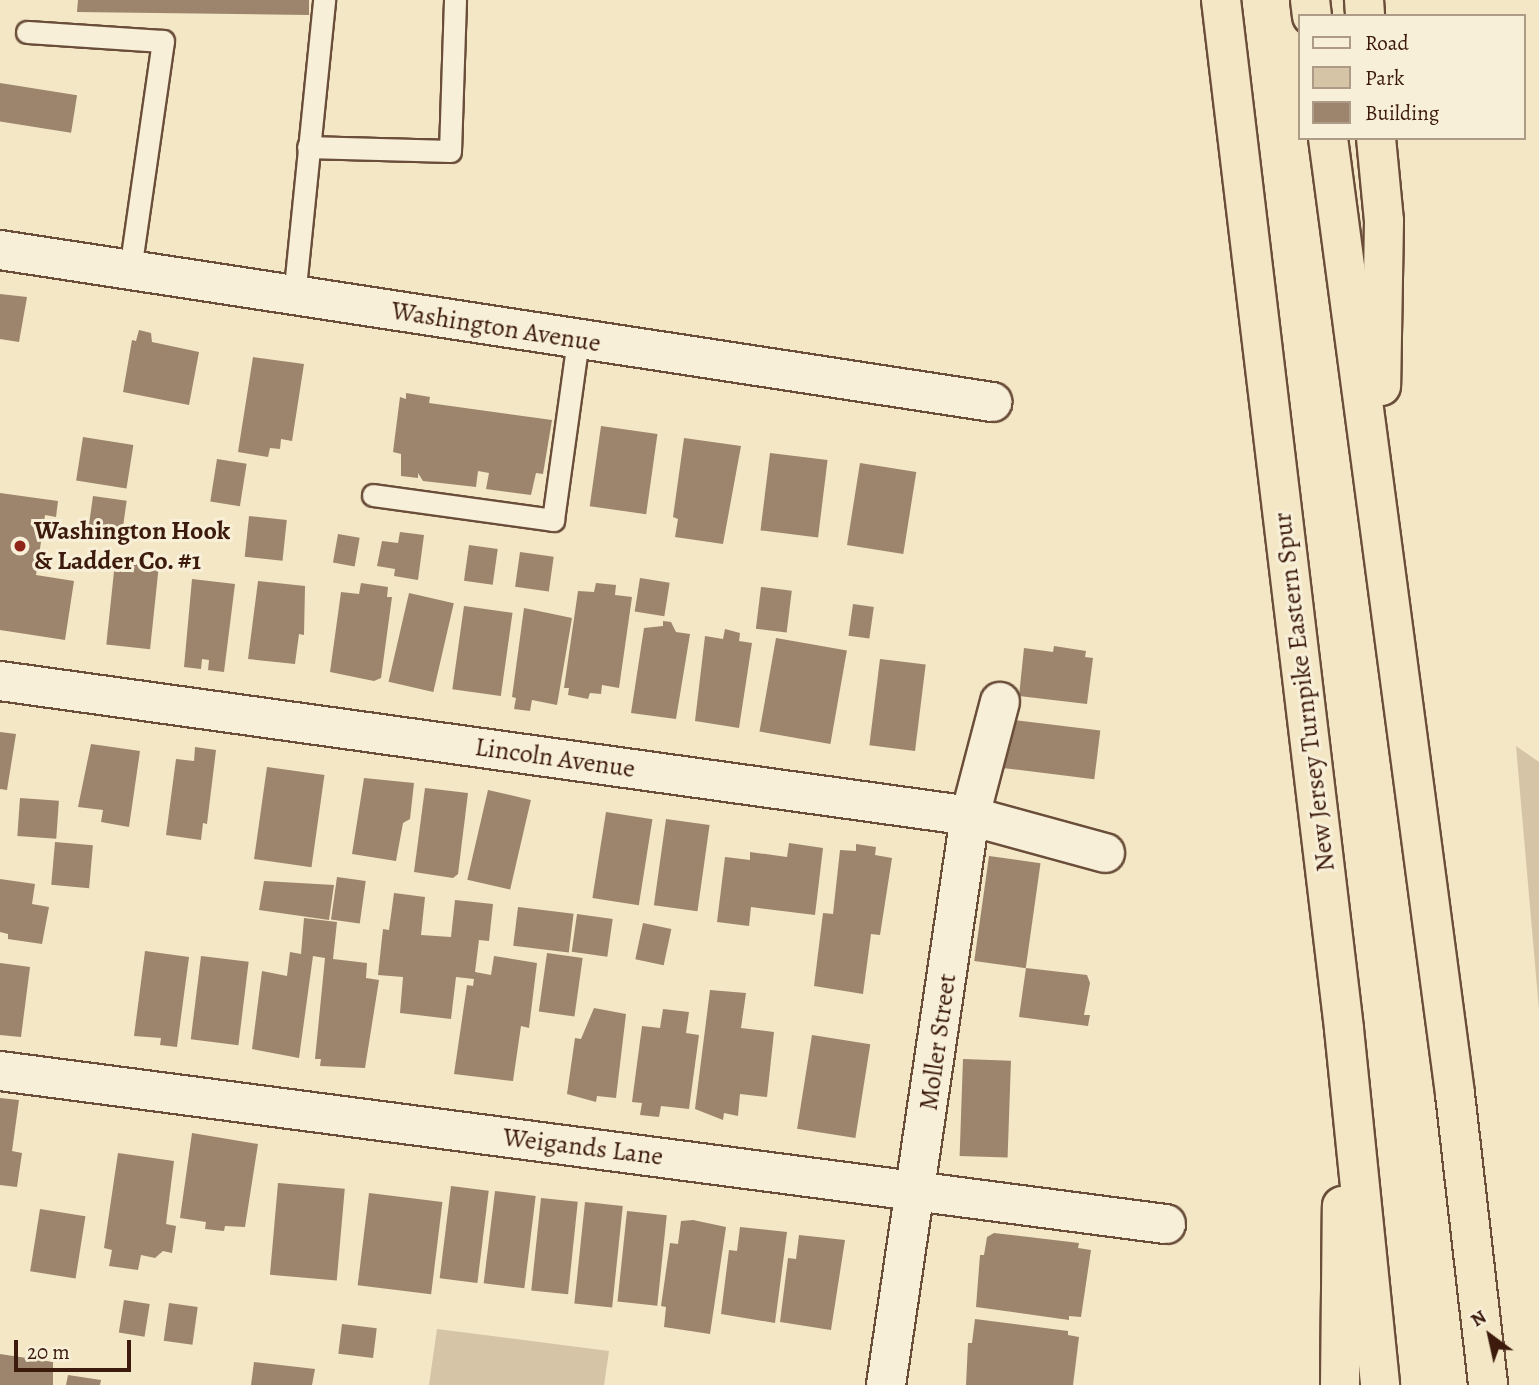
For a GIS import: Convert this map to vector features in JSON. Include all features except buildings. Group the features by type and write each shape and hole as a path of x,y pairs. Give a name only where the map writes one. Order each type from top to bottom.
{"highway":[{"name":"New Jersey Turnpike Eastern Spur","path":"1220,0 1344,1029 1380,1385"},
{"path":"1328,140 1379,514 1488,1385"},
{"path":"1376,140 1384,221 1379,514"},
{"path":"1340,1385 1344,1029"}],"street":[{"name":"Washington Avenue","path":"0,250 992,402"},
{"name":"Lincoln Avenue","path":"0,681 970,816 1105,853"},
{"name":"Moller Street","path":"887,1385 970,816 1000,702"},
{"name":"Weigands Lane","path":"0,1071 1166,1224"}],"lane":[{"path":"294,297 324,0"},
{"path":"308,147 450,151 455,0"},
{"path":"27,32 163,41 130,271"},
{"path":"373,495 553,520 578,339"}],"green space":[{"path":"1516,746 1539,762 1539,1010"},
{"path":"437,1329 609,1351 604,1385 429,1385"}],"place":[{"name":"Washington Hook & Ladder Co. #1","path":"20,546"}]}
